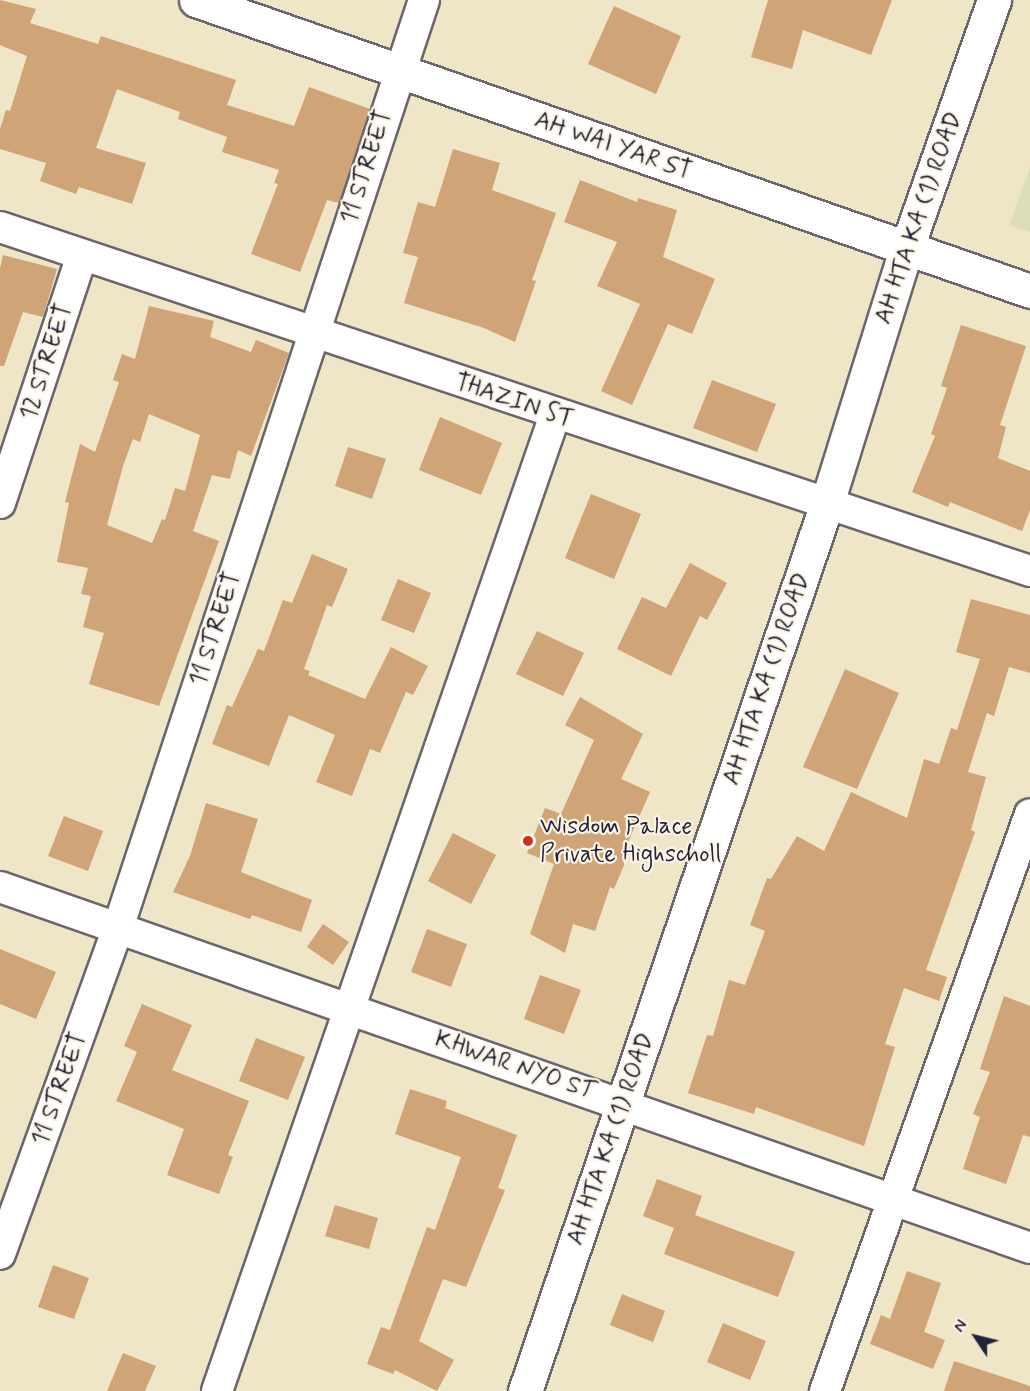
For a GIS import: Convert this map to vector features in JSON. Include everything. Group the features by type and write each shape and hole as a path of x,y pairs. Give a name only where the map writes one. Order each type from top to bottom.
{"street":[{"name":"AH WAI YAR ST","path":"196,0 906,250 1030,291"},
{"name":"11 STREET","path":"0,1254 119,925 398,71 424,0"},
{"name":"AH HTA KA (1) ROAD","path":"525,1391 827,503 906,250 994,0"},
{"name":"THAZIN ST","path":"0,227 555,415 1030,571"},
{"name":"12 STREET","path":"0,503 82,255"},
{"path":"217,1391 351,1010 555,415"},
{"path":"825,1391 1030,814"},
{"name":"KHWAR NYO ST","path":"0,887 119,925 351,1010 623,1103 1030,1248"}],"shaded area":[{"path":"1030,167 1030,232 1009,226"}],"building":[{"path":"0,0 36,9 30,23 98,44 101,36 236,80 227,105 294,126 309,87 370,109 339,203 327,200 300,272 251,254 278,184 274,183 279,170 222,152 227,137 178,119 180,112 117,89 96,148 146,163 132,204 79,187 76,194 40,181 46,163 0,149 0,129 6,110 10,111 27,56 0,45"},
{"path":"768,0 892,0 871,55 803,30 792,69 751,57"},
{"path":"614,6 681,36 656,94 588,64"},
{"path":"453,149 500,163 492,190 556,213 532,280 536,281 515,342 484,328 404,303 418,257 403,253 418,202 435,207"},
{"path":"580,180 637,202 638,198 677,210 663,257 715,279 692,334 668,324 632,405 601,391 640,304 597,286 617,242 564,222"},
{"path":"3,255 57,269 43,317 23,312 4,366 0,366 0,268"},
{"path":"149,306 214,321 210,337 251,352 256,340 289,353 251,456 238,450 230,479 212,475 193,531 219,541 159,706 89,684 104,633 83,627 91,596 81,594 88,568 57,562 69,503 65,502 80,444 95,452 119,382 113,380 122,354 135,359","holes":["149,414 200,435 185,491 175,488 165,520 162,519 152,543 107,525 133,439 140,442"]},
{"path":"961,325 1026,346 1000,425 1006,427 998,458 1030,471 1030,510 1022,531 950,502 948,507 912,492 935,436 931,434 947,388 941,386"},
{"path":"712,380 776,404 757,452 693,428"},
{"path":"440,417 502,443 481,495 419,470"},
{"path":"348,447 386,459 372,499 335,486"},
{"path":"591,494 641,514 614,579 565,558"},
{"path":"312,554 348,569 332,607 327,605 304,669 310,671 308,675 365,699 391,647 428,666 413,695 406,692 380,753 370,749 352,796 316,782 335,735 289,715 269,766 212,744 227,705 232,707 258,649 264,651 283,600 292,603"},
{"path":"690,563 727,583 707,620 700,616 671,676 617,649 642,597 666,608"},
{"path":"398,579 431,593 414,633 381,620"},
{"path":"971,599 1030,615 1030,673 1009,667 994,716 987,713 968,772 986,777 971,830 975,832 926,970 947,977 939,1001 904,988 885,1044 895,1047 864,1146 756,1107 754,1114 688,1093 707,1035 713,1036 729,980 745,985 765,931 750,925 767,878 771,879 797,836 824,851 851,792 907,818 924,759 939,764 951,728 957,730 980,659 956,652"},
{"path":"537,631 584,653 563,696 516,674"},
{"path":"845,669 899,693 857,789 803,767"},
{"path":"580,697 643,734 621,779 650,792 628,842 633,844 614,889 610,887 595,931 573,924 565,953 530,934 554,864 527,853 545,808 561,814 594,740 565,725"},
{"path":"206,803 258,819 241,872 312,900 301,932 252,915 250,919 173,892 190,856"},
{"path":"64,816 103,831 88,871 48,856"},
{"path":"453,833 496,855 471,904 428,881"},
{"path":"323,924 349,942 333,965 307,947"},
{"path":"427,929 467,944 451,987 411,972"},
{"path":"0,949 56,972 36,1019 0,1004"},
{"path":"540,975 581,990 564,1034 524,1019"},
{"path":"1004,996 1030,1006 1030,1137 1023,1135 1006,1184 963,1169 980,1117 973,1114 990,1072 980,1069"},
{"path":"142,1004 192,1025 172,1070 249,1101 228,1155 233,1157 219,1194 167,1175 184,1129 116,1101 137,1052 124,1046"},
{"path":"256,1038 305,1057 288,1100 239,1081"},
{"path":"410,1089 447,1101 445,1108 517,1135 498,1188 505,1190 466,1287 443,1279 419,1341 454,1360 437,1391 395,1370 393,1374 367,1364 381,1327 390,1330 427,1227 435,1230 461,1157 395,1134"},
{"path":"657,1179 702,1196 695,1215 795,1252 778,1297 664,1254 674,1228 643,1216"},
{"path":"335,1205 378,1218 369,1249 325,1236"},
{"path":"53,1265 89,1278 74,1319 38,1307"},
{"path":"907,1271 941,1283 924,1332 945,1340 933,1369 870,1344 881,1315 890,1319"},
{"path":"622,1294 665,1311 653,1342 610,1325"},
{"path":"723,1323 766,1341 750,1380 707,1362"},
{"path":"123,1353 156,1366 145,1391 107,1391"},
{"path":"954,1361 1030,1386 1030,1391 944,1391"}],"place":[{"name":"Wisdom Palace Private Highscholl","path":"528,841"}]}
